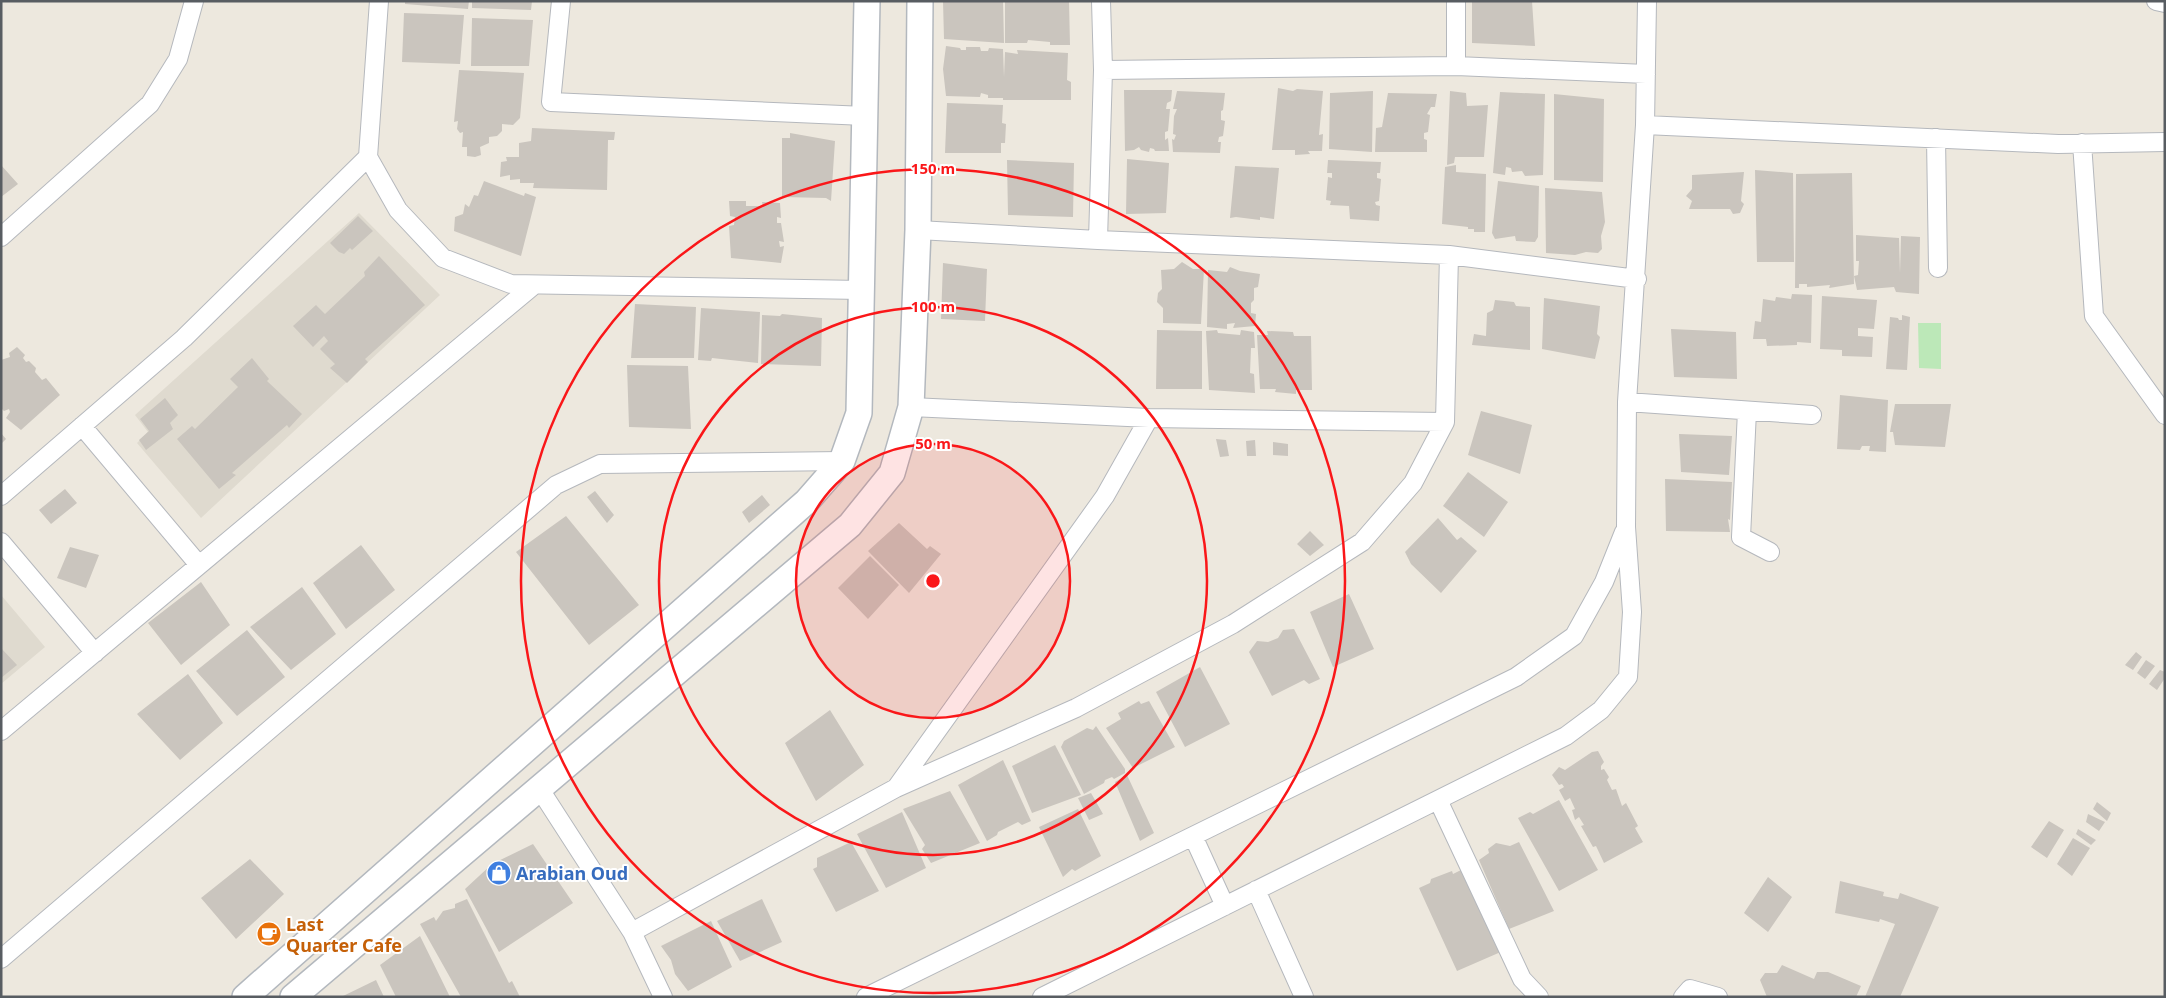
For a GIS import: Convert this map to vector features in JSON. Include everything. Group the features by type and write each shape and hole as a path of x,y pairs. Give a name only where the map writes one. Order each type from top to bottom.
{"street":[{"path":"1,237 150,104 178,59 194,1"},
{"path":"379,1 368,157 398,210 443,258 511,284 862,290"},
{"path":"561,1 551,102 865,116"},
{"path":"245,997 808,501 842,461 859,413 867,1"},
{"path":"293,997 850,525 892,474 910,407 918,230 920,1"},
{"path":"1098,240 1103,70 1101,1"},
{"path":"1456,1 1456,66"},
{"path":"1042,997 1566,736 1601,710 1628,677 1632,612 1626,527 1627,402 1637,279 1645,125 1647,1"},
{"path":"2156,1 2165,3"},
{"path":"1103,70 1456,66 1646,74"},
{"path":"1645,125 2082,143 2165,142"},
{"path":"1936,138 1938,268"},
{"path":"2082,143 2094,316 2165,415"},
{"path":"1,496 184,338 368,157"},
{"path":"918,230 1098,240 1449,255 1637,279"},
{"path":"632,932 896,788 1076,708 1233,624 1362,542 1413,483 1445,422 1449,255"},
{"path":"1,731 534,285"},
{"path":"1627,402 1812,415"},
{"path":"910,407 1149,418 1445,422"},
{"path":"1748,411 1741,537 1770,552"},
{"path":"896,788 1105,496 1149,418"},
{"path":"82,426 199,565"},
{"path":"1,959 556,485 600,464 842,461"},
{"path":"866,997 1516,678 1574,636 1604,582 1626,527"},
{"path":"1,542 95,653"},
{"path":"539,788 632,932 663,997"},
{"path":"1438,800 1522,979 1539,997"},
{"path":"1193,836 1225,906"},
{"path":"1256,890 1304,997"},
{"path":"1683,997 1690,989 1718,997"}],"shaded area":[{"path":"359,213 440,295 201,518 137,443 148,432 135,415"},
{"path":"1,595 45,647 1,684"}],"green space":[{"path":"1918,323 1941,323 1941,369 1919,368"}],"building":[{"path":"405,1 469,1 468,9 405,4"},
{"path":"472,1 532,1 531,10 472,8"},
{"path":"943,1 1003,1 1004,43 944,39"},
{"path":"1005,1 1069,1 1070,45 1050,45 1050,42 1028,40 1027,43 1005,43"},
{"path":"1472,1 1532,1 1535,46 1472,43"},
{"path":"404,13 464,15 460,64 402,62"},
{"path":"472,18 533,20 529,66 471,66"},
{"path":"946,46 960,48 961,50 966,50 966,47 980,47 981,51 988,51 989,48 1003,49 1004,77 1005,52 1018,54 1017,50 1068,53 1067,80 1071,82 1071,100 1003,100 1003,98 988,98 988,95 981,93 980,97 946,96 943,69"},
{"path":"459,70 524,73 520,118 513,125 502,124 502,131 497,136 489,137 489,143 480,147 481,155 475,157 467,156 467,147 462,147 463,132 460,133 457,129 458,121 454,122"},
{"path":"1278,88 1293,91 1297,89 1323,91 1319,135 1323,134 1322,151 1308,151 1310,154 1295,155 1295,150 1272,150"},
{"path":"1124,90 1172,90 1171,101 1167,103 1166,109 1170,109 1168,131 1165,132 1165,140 1168,138 1169,151 1155,151 1150,148 1149,152 1141,150 1139,147 1134,150 1125,151"},
{"path":"1177,91 1225,93 1223,110 1221,111 1221,120 1225,121 1223,136 1219,137 1218,142 1221,142 1220,153 1173,152 1172,139 1174,140 1176,135 1173,134 1174,116 1177,109 1173,109"},
{"path":"1373,91 1372,152 1329,149 1330,93"},
{"path":"1450,91 1466,93 1467,106 1488,105 1484,157 1455,157 1454,163 1447,165"},
{"path":"1500,92 1545,94 1543,175 1525,176 1522,171 1512,172 1511,168 1506,167 1505,175 1493,173"},
{"path":"1388,93 1437,94 1435,107 1431,107 1427,114 1430,115 1428,132 1424,133 1424,139 1427,140 1427,152 1375,152 1376,128 1382,127"},
{"path":"1554,94 1604,99 1603,182 1554,180"},
{"path":"947,103 1003,105 1002,123 1006,124 1005,143 1001,143 1001,153 945,153"},
{"path":"532,128 615,132 614,140 608,140 607,190 533,188 534,183 520,183 520,179 510,180 510,175 500,177 501,162 507,161 506,157 519,157 519,143 531,141"},
{"path":"790,133 835,141 831,201 826,198 782,197 782,138 790,138"},
{"path":"1127,159 1169,163 1166,213 1126,214"},
{"path":"1007,160 1074,163 1073,217 1008,215"},
{"path":"1328,160 1381,162 1380,173 1377,173 1377,178 1381,179 1379,201 1375,202 1376,205 1380,206 1379,221 1350,219 1349,206 1330,205 1331,201 1326,200 1328,177 1332,178 1332,173 1327,173"},
{"path":"1,165 18,184 1,197"},
{"path":"1456,165 1456,172 1486,174 1485,232 1474,232 1474,229 1468,229 1468,227 1442,224 1445,167"},
{"path":"1235,166 1279,168 1274,219 1260,217 1260,220 1230,218"},
{"path":"1755,170 1793,173 1794,262 1757,262"},
{"path":"1744,172 1741,201 1744,204 1740,213 1733,214 1730,209 1689,209 1692,201 1686,196 1692,189 1692,175"},
{"path":"1852,173 1854,284 1829,288 1830,285 1807,287 1807,284 1799,284 1799,288 1795,288 1796,174"},
{"path":"484,181 524,196 525,193 536,197 521,256 454,231 455,217 463,214 465,204 469,207 474,195 478,196"},
{"path":"1498,181 1539,186 1538,237 1535,242 1516,241 1515,236 1495,239 1492,233"},
{"path":"1545,188 1602,192 1605,222 1601,236 1602,249 1598,253 1586,252 1575,255 1546,253"},
{"path":"729,201 746,201 746,206 763,206 762,202 780,203 781,218 777,217 777,223 781,223 784,242 779,241 780,247 784,246 781,263 731,258 729,226 734,225 735,217 730,216"},
{"path":"358,216 373,231 352,250 350,248 344,254 339,252 330,243"},
{"path":"1856,235 1899,238 1900,273 1901,236 1920,237 1919,294 1896,292 1894,287 1857,290 1854,276 1858,275 1859,261 1856,261"},
{"path":"379,256 425,305 365,359 368,362 347,383 330,368 335,364 320,349 328,341 324,336 313,347 293,326 316,305 325,314 365,276 364,272"},
{"path":"1182,262 1193,269 1204,269 1201,324 1163,323 1163,308 1157,302 1158,293 1162,289 1161,270 1174,269"},
{"path":"943,263 987,269 985,321 941,319"},
{"path":"1230,267 1240,271 1260,274 1258,287 1254,288 1254,300 1251,303 1251,313 1256,314 1255,326 1233,328 1235,323 1227,324 1227,329 1207,327 1208,270 1227,272"},
{"path":"1792,294 1812,295 1811,343 1797,342 1797,345 1767,346 1766,339 1753,339 1755,321 1761,322 1763,299 1775,301 1776,297 1791,299"},
{"path":"1822,296 1877,300 1874,329 1858,328 1858,336 1873,337 1872,357 1842,356 1842,350 1820,349"},
{"path":"1544,298 1600,306 1597,334 1600,337 1595,359 1542,349"},
{"path":"1495,300 1514,302 1516,306 1530,307 1530,350 1472,345 1474,334 1486,336 1487,313 1493,310"},
{"path":"635,304 696,307 694,358 631,358"},
{"path":"701,308 760,312 758,363 712,358 711,361 698,360"},
{"path":"782,314 822,318 821,366 761,364 762,315 780,316"},
{"path":"1902,315 1910,317 1907,370 1886,369 1890,317 1902,320"},
{"path":"1671,329 1736,332 1737,379 1674,377"},
{"path":"1157,330 1202,331 1202,389 1156,389"},
{"path":"1217,330 1218,333 1240,335 1241,330 1254,332 1255,348 1251,348 1250,373 1254,374 1255,393 1209,390 1206,331"},
{"path":"1267,331 1293,332 1294,336 1311,336 1312,390 1296,390 1296,394 1275,392 1276,389 1260,389 1257,335 1268,335"},
{"path":"17,347 25,355 23,358 26,362 29,361 36,368 35,372 42,380 46,378 60,395 21,430 6,418 10,412 9,409 4,411 1,408 1,360 10,357 9,353"},
{"path":"252,358 269,379 267,381 302,414 289,428 287,425 232,473 236,475 219,489 177,439 192,426 195,429 238,387 230,379"},
{"path":"627,365 688,366 691,429 629,427"},
{"path":"1840,395 1888,400 1886,452 1869,451 1870,446 1862,446 1860,450 1837,449"},
{"path":"165,398 178,415 170,423 173,429 146,450 139,440 149,431 140,419"},
{"path":"1895,404 1951,404 1945,447 1895,445 1893,432 1890,432"},
{"path":"1481,411 1532,425 1520,474 1468,455"},
{"path":"1,433 6,439 1,444"},
{"path":"1679,434 1732,436 1729,475 1681,472"},
{"path":"1216,439 1226,440 1229,456 1220,457"},
{"path":"1255,440 1256,456 1247,456 1246,441"},
{"path":"1273,442 1288,444 1288,456 1273,455"},
{"path":"1468,472 1508,502 1484,537 1443,506"},
{"path":"1665,479 1732,482 1730,520 1728,519 1730,532 1666,531"},
{"path":"65,489 77,503 51,524 39,510"},
{"path":"595,491 614,515 607,523 587,497"},
{"path":"762,495 770,505 749,523 742,512"},
{"path":"566,516 639,605 589,645 516,552"},
{"path":"1438,518 1457,540 1461,537 1477,551 1441,593 1411,564 1405,552"},
{"path":"899,523 927,549 930,546 941,554 909,593 868,551"},
{"path":"1310,531 1324,545 1310,556 1297,544"},
{"path":"361,545 395,590 346,629 313,583"},
{"path":"70,547 99,555 86,588 57,578"},
{"path":"870,556 899,585 868,619 838,588"},
{"path":"201,582 230,625 181,665 148,623"},
{"path":"302,587 336,634 291,670 250,627"},
{"path":"1349,594 1374,649 1333,667 1310,612"},
{"path":"1294,629 1320,679 1309,684 1304,680 1272,696 1249,652 1257,641 1268,642 1278,638 1283,630"},
{"path":"247,630 285,677 237,716 196,671"},
{"path":"1,648 17,665 1,678"},
{"path":"2136,652 2142,657 2133,670 2125,665"},
{"path":"2146,660 2155,666 2145,679 2137,673"},
{"path":"1200,667 1230,724 1185,747 1156,692"},
{"path":"2160,670 2165,672 2165,678 2157,690 2149,684"},
{"path":"188,674 223,723 180,760 137,714"},
{"path":"1139,701 1141,704 1149,701 1175,747 1133,768 1106,728 1121,719 1118,713"},
{"path":"830,710 864,765 816,801 785,743"},
{"path":"1096,726 1125,769 1125,773 1114,779 1112,777 1105,780 1104,783 1084,794 1061,747 1064,741 1087,728 1093,730"},
{"path":"1055,745 1081,795 1032,813 1012,766"},
{"path":"1598,751 1604,762 1601,770 1604,769 1609,777 1607,780 1612,790 1616,789 1622,806 1626,803 1638,826 1635,828 1643,842 1604,863 1596,846 1593,847 1581,826 1584,825 1579,817 1575,820 1572,810 1575,809 1570,798 1565,801 1559,790 1564,787 1562,784 1559,785 1552,775 1559,767 1565,770 1592,752"},
{"path":"1003,760 1031,821 1022,825 1018,822 998,832 997,835 987,841 958,785"},
{"path":"1127,775 1154,833 1140,841 1115,782"},
{"path":"950,791 980,843 931,863 922,849 925,845 903,809"},
{"path":"1091,793 1103,814 1089,820 1078,798"},
{"path":"1559,800 1598,870 1559,891 1518,818 1530,812 1533,814"},
{"path":"2097,802 2111,813 2107,821 2093,809"},
{"path":"1078,809 1101,856 1075,871 1072,869 1063,877 1039,827"},
{"path":"902,812 926,868 886,888 857,834"},
{"path":"2088,814 2105,822 2099,831 2086,822"},
{"path":"2049,821 2064,830 2047,858 2031,847"},
{"path":"2078,829 2096,840 2091,845 2076,834"},
{"path":"2073,838 2090,848 2072,876 2057,864"},
{"path":"851,842 879,891 836,912 813,869 817,867 817,858"},
{"path":"1519,842 1554,911 1509,929 1479,860 1489,853 1488,849 1496,843 1510,846"},
{"path":"533,844 573,903 499,952 465,889 492,864"},
{"path":"250,859 284,894 236,939 201,898"},
{"path":"1465,868 1503,951 1457,971 1419,888 1430,883 1431,879 1452,871 1453,874"},
{"path":"1768,877 1792,897 1768,932 1744,913"},
{"path":"1840,881 1884,892 1883,896 1898,899 1900,893 1939,907 1900,997 1865,997 1895,924 1880,919 1879,922 1835,913"},
{"path":"467,899 509,983 512,981 520,997 461,997 420,924 434,917 436,921 443,911 455,908 455,904"},
{"path":"762,899 782,942 740,961 717,921"},
{"path":"711,921 732,967 688,991 675,974 671,960 661,946"},
{"path":"420,936 450,997 396,997 380,965"},
{"path":"1782,965 1814,979 1817,972 1828,972 1861,986 1856,997 1767,997 1760,980 1765,973 1777,973"},
{"path":"376,980 384,997 341,997"}],"place":[{"name":"Arabian Oud","path":"499,873"},
{"name":"Last Quarter Cafe","path":"269,934"}]}
